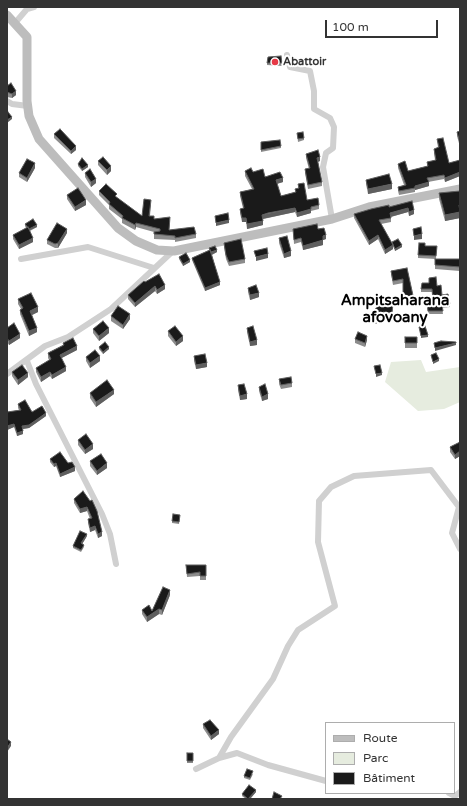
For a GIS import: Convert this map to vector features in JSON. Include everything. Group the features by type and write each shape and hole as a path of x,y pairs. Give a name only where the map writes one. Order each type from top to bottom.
{"main road":[{"path":"7,15 27,37 29,116 39,139 118,228 136,241 157,250 174,250 332,219 369,207 460,190"}],"street":[{"path":"15,23 27,9 34,7"},
{"path":"287,55 290,66 310,71 314,91 314,109 330,118 334,127 333,148 326,153 323,167 332,219"},
{"path":"7,101 12,104 28,106"},
{"path":"21,259 88,247 154,268"},
{"path":"7,374 45,346 68,337 111,309 174,250"},
{"path":"27,360 36,384 102,514 110,534 116,564"},
{"path":"218,758 231,737 273,679 288,646 298,630 335,606 318,542 319,501 331,487 354,476 431,470 459,507 452,533 460,548"},
{"path":"196,769 218,758 237,753 268,765 325,781"},
{"path":"451,794 455,796 460,792"}],"green space":[{"path":"421,360 426,372 460,367 460,402 444,409 418,411 385,382 391,362"}],"building":[{"path":"281,56 282,63 267,63 268,57"},
{"path":"11,83 16,91 12,94 7,92 7,86"},
{"path":"8,112 12,117 7,120 7,113"},
{"path":"60,129 76,146 71,151 54,134"},
{"path":"460,131 460,143 457,132"},
{"path":"303,132 304,138 298,139 297,133"},
{"path":"443,138 449,163 460,160 460,172 445,178 444,175 427,178 429,182 415,186 415,188 399,191 398,187 406,185 398,164 405,161 408,171 428,166 427,162 436,160 434,149 439,147 437,139"},
{"path":"280,140 281,146 261,150 261,142"},
{"path":"318,150 320,157 317,158 322,182 308,185 305,169 310,168 306,154"},
{"path":"103,157 111,166 107,170 98,161"},
{"path":"82,158 88,165 82,169 78,164"},
{"path":"27,159 35,163 27,178 19,173"},
{"path":"251,168 253,172 263,169 265,177 280,172 283,178 276,180 281,196 296,192 295,189 299,188 298,184 304,183 307,200 318,198 319,205 297,213 295,208 268,213 262,215 263,221 247,224 246,218 242,218 240,209 244,208 240,192 254,189 245,171"},
{"path":"90,169 96,179 91,182 85,173"},
{"path":"389,174 392,184 368,189 366,180"},
{"path":"106,184 117,194 115,196 142,216 144,199 151,200 149,216 154,216 154,219 170,217 169,230 194,227 196,234 175,238 175,236 154,234 154,232 160,231 160,229 136,223 135,225 122,218 123,216 109,204 110,202 99,191"},
{"path":"78,188 86,200 75,207 67,195"},
{"path":"460,191 460,212 445,215 439,193"},
{"path":"412,201 414,210 409,212 408,208 390,213 391,218 379,220 393,245 385,250 378,235 369,241 354,214 371,209 389,205 389,207"},
{"path":"228,213 229,220 216,223 215,216"},
{"path":"33,219 37,225 29,229 25,224"},
{"path":"57,223 67,229 58,243 55,244 47,240"},
{"path":"317,224 318,229 324,228 326,235 323,236 323,240 303,246 301,238 294,240 293,229"},
{"path":"28,227 33,238 19,245 13,235"},
{"path":"421,227 422,234 414,236 413,229"},
{"path":"287,236 291,251 284,254 279,238"},
{"path":"241,239 245,259 229,262 224,243"},
{"path":"398,239 402,245 395,249 392,242"},
{"path":"419,243 425,243 425,246 437,246 436,256 418,255"},
{"path":"215,246 217,250 211,252 209,248"},
{"path":"267,248 268,254 256,257 254,251"},
{"path":"210,250 220,282 205,288 192,258"},
{"path":"186,253 190,260 183,264 179,257"},
{"path":"435,259 460,259 460,267 435,265"},
{"path":"407,268 414,300 401,301 401,293 403,293 403,279 393,281 391,271"},
{"path":"159,274 165,285 157,290 155,286 135,303 128,295 144,281 145,282"},
{"path":"436,277 437,286 441,285 442,295 448,294 450,304 442,305 443,311 428,311 427,302 433,301 432,289 421,289 422,283 429,283 429,278"},
{"path":"256,285 259,293 250,295 248,288"},
{"path":"31,293 38,307 30,311 37,328 29,331 20,310 23,308 18,299"},
{"path":"380,303 393,304 392,313 383,312 376,322 369,317"},
{"path":"118,306 130,314 123,325 111,316"},
{"path":"103,321 109,328 99,336 93,329"},
{"path":"14,323 20,334 9,341 7,338 7,328"},
{"path":"175,326 183,336 176,342 168,331"},
{"path":"253,326 257,340 250,342 247,328"},
{"path":"425,326 428,335 421,336 419,327"},
{"path":"358,332 367,336 365,343 355,339"},
{"path":"405,337 417,337 417,343 405,343"},
{"path":"73,338 77,346 60,355 66,367 52,375 50,372 41,377 36,368 51,359 48,353 64,345 63,343"},
{"path":"441,341 456,343 435,348 434,343"},
{"path":"105,342 109,347 103,352 99,347"},
{"path":"95,350 100,356 90,363 86,357"},
{"path":"436,353 439,359 433,362 431,355"},
{"path":"205,354 207,363 196,365 194,356"},
{"path":"22,365 28,373 18,380 12,372"},
{"path":"380,365 382,373 376,374 374,366"},
{"path":"291,377 292,383 281,385 279,379"},
{"path":"107,380 114,390 96,402 90,393"},
{"path":"244,384 247,394 240,396 238,385"},
{"path":"265,384 268,394 262,397 259,387"},
{"path":"25,400 32,412 42,406 46,413 29,425 22,426 23,431 17,433 14,424 7,426 7,412 21,410 18,404"},
{"path":"86,434 93,444 85,450 78,440"},
{"path":"460,442 460,451 455,455 450,447"},
{"path":"60,452 68,463 72,462 75,467 60,474 56,463 54,464 50,459"},
{"path":"101,454 107,463 97,471 90,461"},
{"path":"83,491 90,501 92,500 97,511 102,532 98,534 95,526 90,528 88,519 92,518 87,507 80,509 74,499"},
{"path":"173,514 180,515 179,522 172,521"},
{"path":"80,531 87,534 81,543 84,545 81,550 73,546"},
{"path":"186,565 206,565 206,576 200,576 200,572 187,574"},
{"path":"163,587 170,590 162,610 159,609 147,617 142,610 149,605 152,611"},
{"path":"210,720 219,730 211,736 203,724"},
{"path":"7,739 11,742 7,748"},
{"path":"187,753 193,753 193,761 187,761"},
{"path":"247,769 253,771 250,778 244,776"},
{"path":"249,785 256,790 248,799 242,794"},
{"path":"274,792 282,796 280,799 272,799"}],"place":[{"name":"Abattoir","path":"275,62"}],"district":[{"name":"Ampitsaharana afovoany","path":"395,310"}]}
